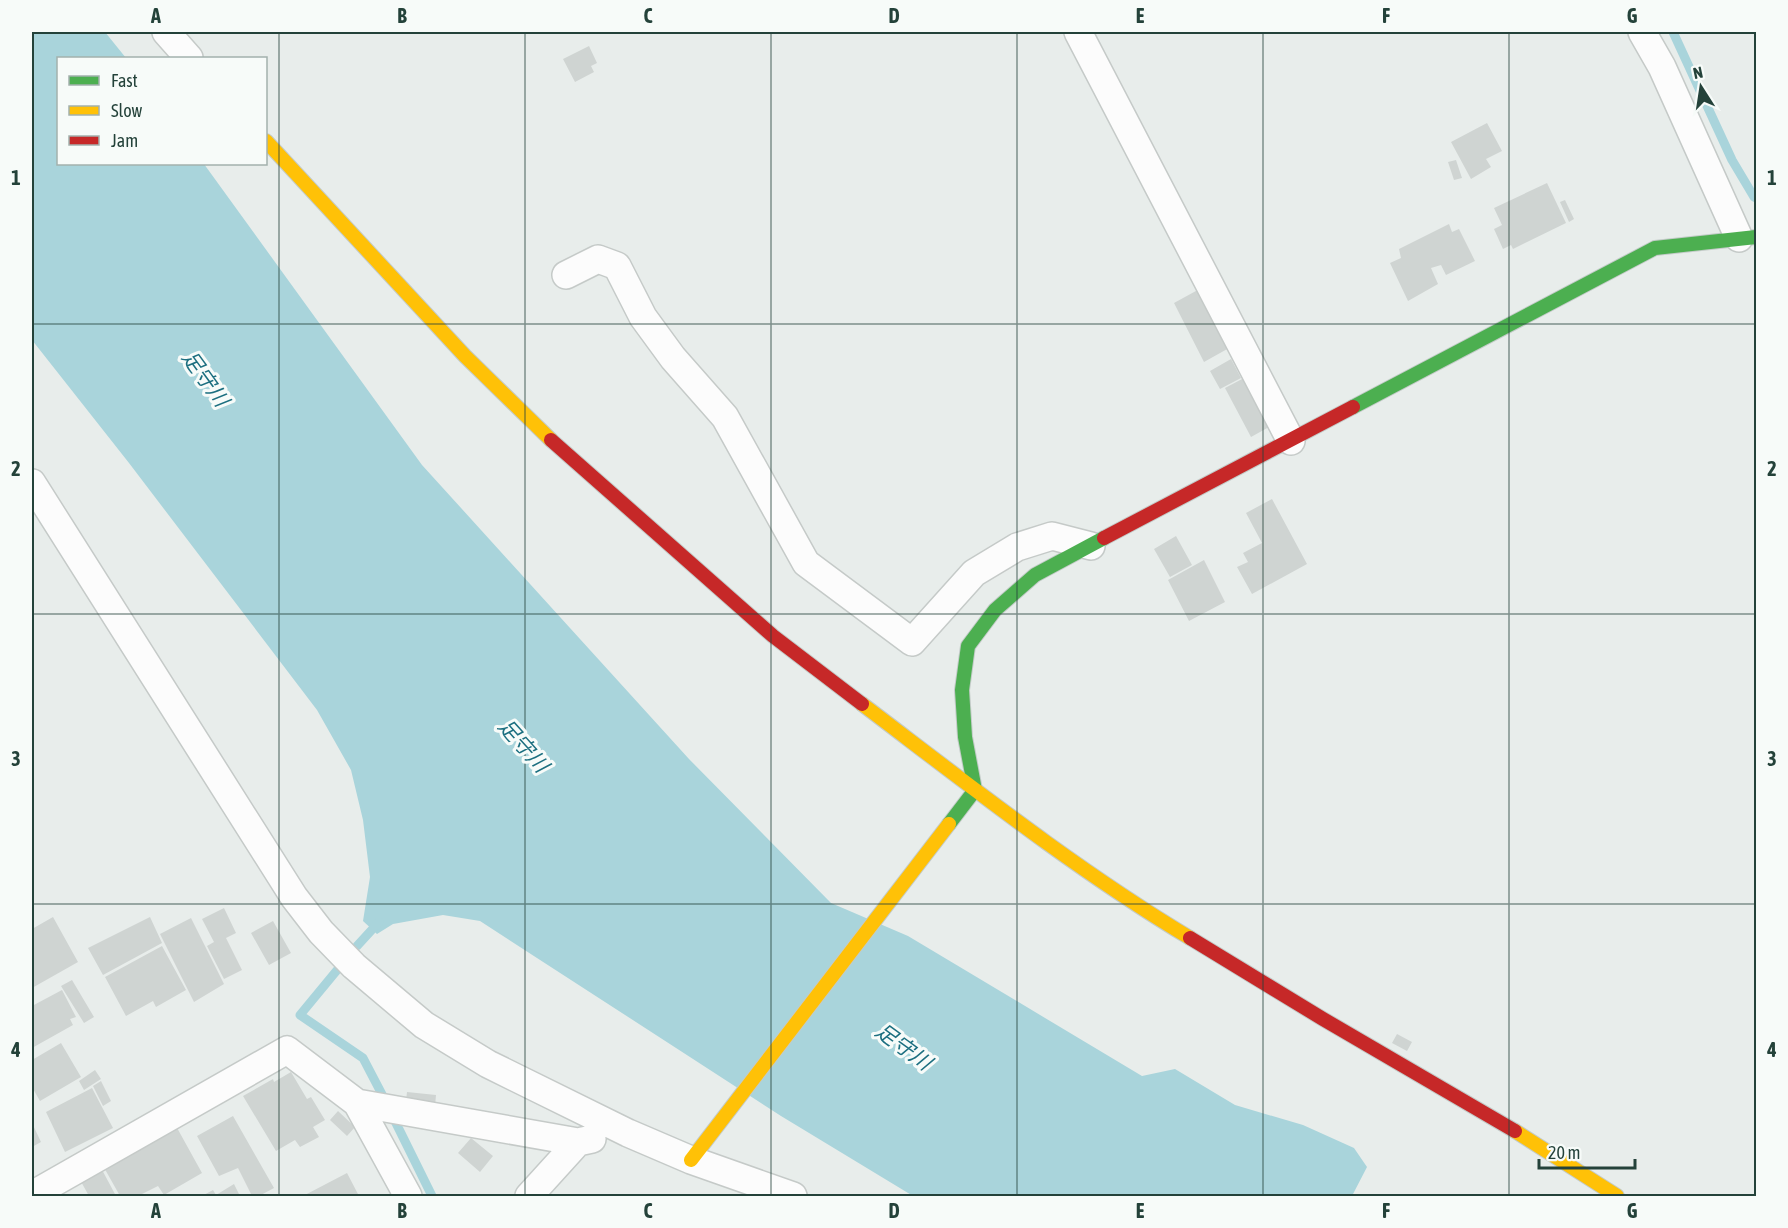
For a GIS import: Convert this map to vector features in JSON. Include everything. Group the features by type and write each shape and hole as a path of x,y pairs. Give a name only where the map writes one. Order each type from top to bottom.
{"street":[{"path":"166,32 188,57"},
{"path":"1078,32 1291,441"},
{"path":"697,1152 971,795 962,690 968,646 994,610 1035,575 1655,248 1748,237 1642,32"},
{"path":"267,142 465,356 570,459 773,636 971,795 1144,911 1323,1019 1543,1147 1617,1197"},
{"path":"566,275 598,259 617,266 643,317 673,358 725,417 806,563 912,642 974,573 1017,547 1052,536 1091,546"},
{"path":"32,483 294,897 321,932 354,966 424,1025 488,1064 628,1133 697,1152 793,1197"},
{"path":"32,1194 139,1136 287,1050 377,1107 578,1142 628,1133"},
{"path":"377,1107 408,1197"},
{"path":"528,1197 578,1142"}],"water":[{"name":"足守川","path":"32,32 105,32 125,57 57,57 57,165 205,165 422,465 689,759 831,903 908,936 1142,1076 1175,1069 1235,1105 1303,1125 1354,1148 1367,1167 1352,1196 913,1196 781,1116 480,921 443,915 393,924 377,934 363,921 370,877 363,820 351,770 317,710 32,340"}],"building":[{"path":"589,46 597,63 591,66 594,72 575,82 563,59"},
{"path":"1487,123 1502,151 1486,159 1491,167 1471,179 1451,142"},
{"path":"1456,160 1462,178 1454,180 1448,162"},
{"path":"1547,183 1566,223 1513,249 1511,245 1503,249 1494,229 1502,225 1494,208"},
{"path":"1565,200 1574,219 1569,222 1560,202"},
{"path":"1449,224 1452,232 1459,229 1475,261 1446,275 1441,265 1431,268 1438,284 1408,301 1390,263 1401,258 1399,249"},
{"path":"1205,286 1229,348 1204,362 1174,303"},
{"path":"1231,359 1241,378 1220,389 1210,371"},
{"path":"1244,378 1269,427 1251,437 1225,388"},
{"path":"1272,499 1307,564 1252,594 1237,567 1248,562 1243,553 1262,543 1246,513"},
{"path":"1176,536 1192,565 1170,577 1154,549"},
{"path":"1204,560 1225,602 1189,621 1168,580"},
{"path":"224,908 236,933 226,938 242,970 224,979 207,946 214,942 202,919"},
{"path":"53,917 78,962 32,988 32,929"},
{"path":"150,917 162,943 103,975 88,948"},
{"path":"191,918 224,984 194,1002 160,934"},
{"path":"273,921 291,953 269,965 251,933"},
{"path":"162,946 186,990 156,1007 153,1001 126,1016 105,977"},
{"path":"72,980 94,1017 84,1023 61,986"},
{"path":"62,990 76,1017 70,1019 73,1025 32,1048 32,1006"},
{"path":"1397,1034 1412,1042 1407,1051 1392,1043"},
{"path":"61,1043 81,1077 40,1101 32,1087 32,1060"},
{"path":"95,1070 101,1079 84,1090 79,1081"},
{"path":"291,1072 307,1099 311,1097 325,1120 313,1127 319,1137 300,1147 295,1140 276,1151 243,1096"},
{"path":"101,1081 111,1101 103,1106 93,1086"},
{"path":"92,1088 113,1128 65,1152 46,1112"},
{"path":"407,1092 436,1095 435,1106 406,1101"},
{"path":"338,1111 355,1127 347,1136 330,1120"},
{"path":"233,1116 274,1188 259,1196 252,1196 238,1168 219,1176 197,1136"},
{"path":"32,1123 41,1142 32,1147"},
{"path":"176,1126 202,1173 164,1195 158,1186 138,1196 120,1196 102,1164"},
{"path":"471,1138 493,1156 480,1172 458,1153"},
{"path":"100,1166 116,1196 89,1196 79,1178"},
{"path":"347,1173 359,1196 303,1196"},
{"path":"234,1184 240,1196 202,1196 213,1190 216,1195"}],"waterway":[{"path":"1673,32 1732,160 1756,198"},
{"path":"357,946 379,922"},
{"path":"338,969 300,1015 363,1058 386,1102"},
{"path":"392,1115 432,1196"}],"traffic: fast":[{"path":"1353,407 1655,248 1756,237"},
{"path":"949,824 975,790 965,737 962,690 968,646 995,610 1035,575 1104,538"}],"traffic: slow":[{"path":"267,142 465,356 551,440"},
{"path":"862,704 1064,855 1190,938"},
{"path":"691,1160 949,824"},
{"path":"1515,1131 1617,1196"}],"traffic: jam":[{"path":"1104,538 1353,407"},
{"path":"551,440 773,636 862,704"},
{"path":"1190,938 1515,1131"}]}
